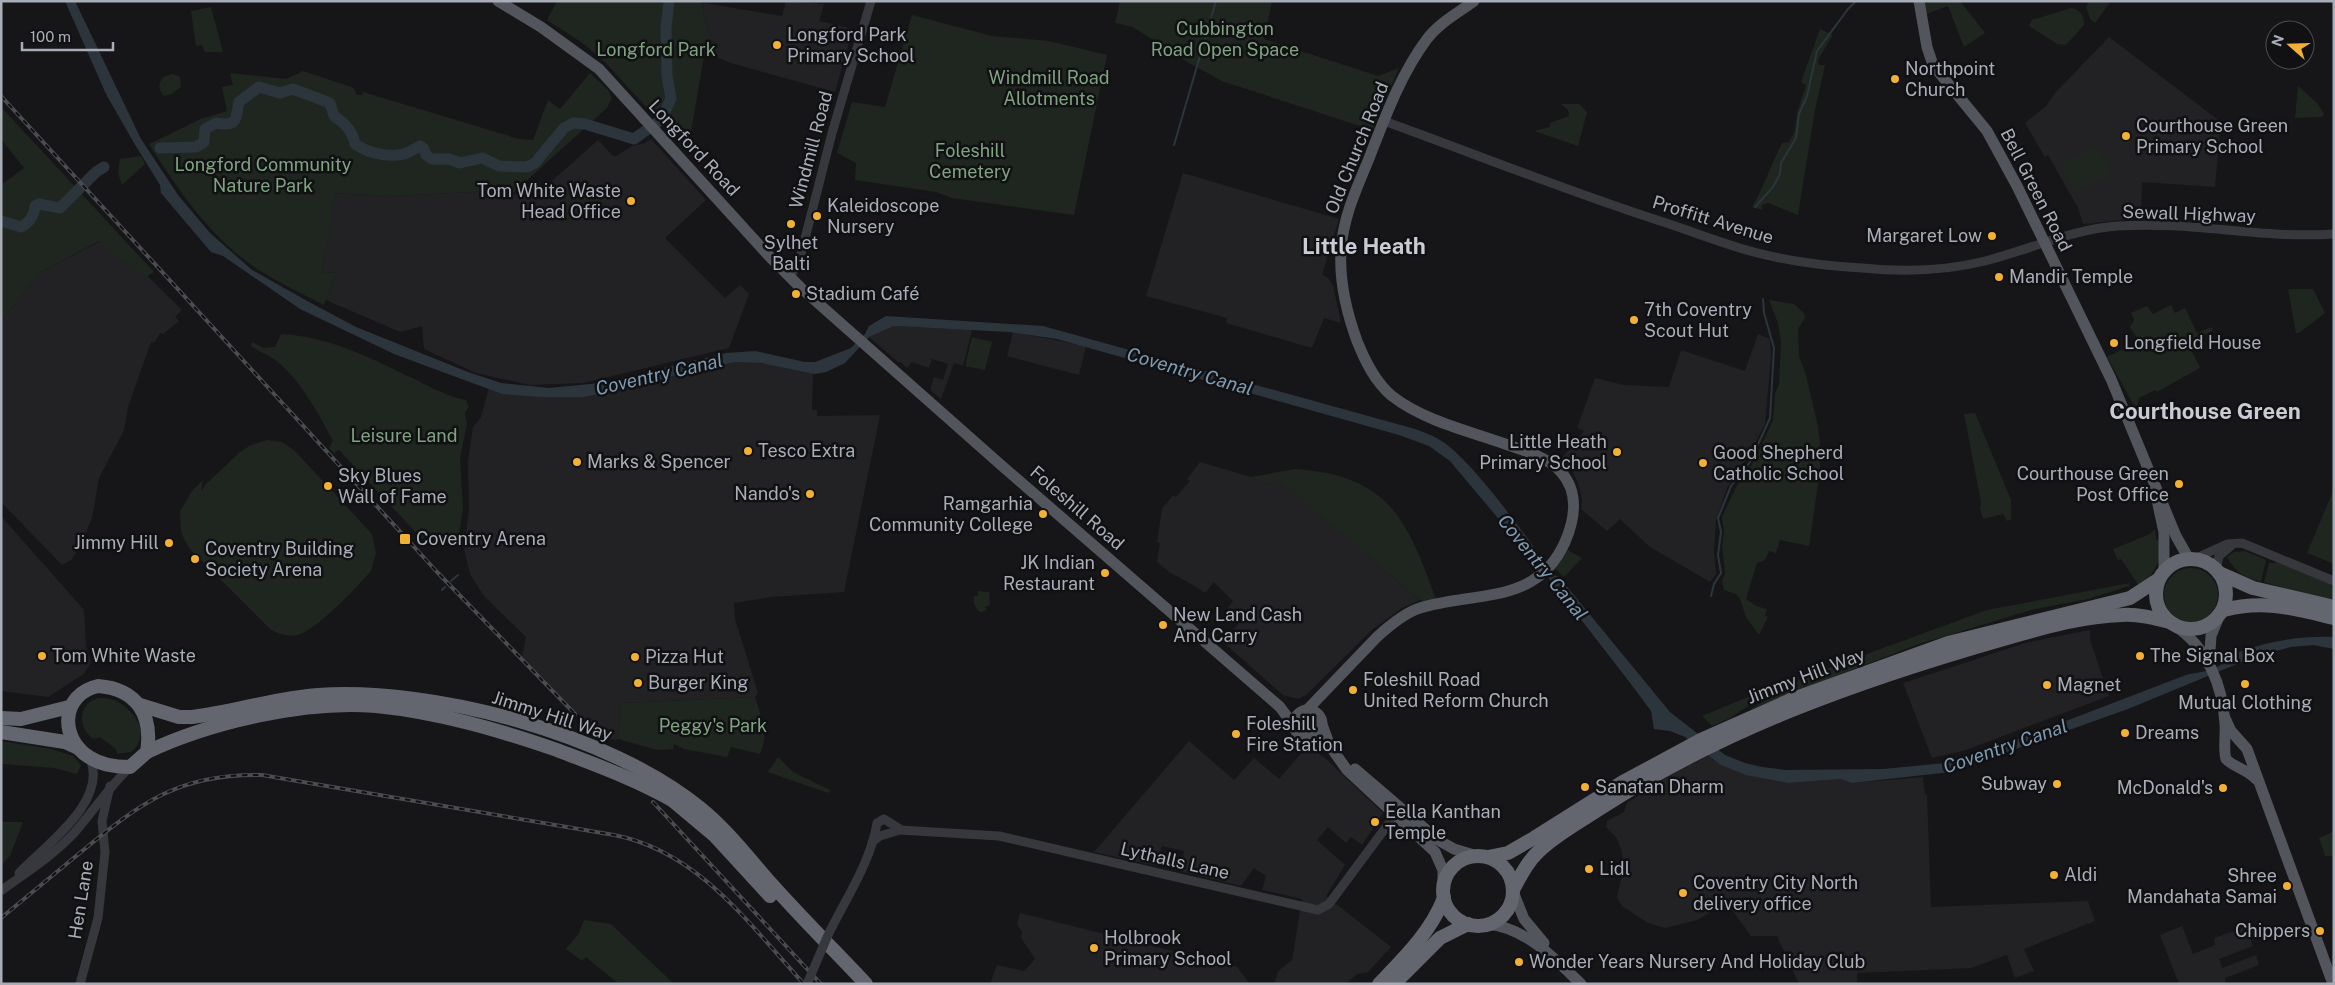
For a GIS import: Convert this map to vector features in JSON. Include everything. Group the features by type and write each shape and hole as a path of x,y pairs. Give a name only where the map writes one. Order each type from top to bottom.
{"highway":[{"path":"2334,607 2266,598 2221,614 2196,629 2189,630 2173,624 2158,606 2157,587 2161,576 2175,563 2192,559 2208,563 2217,571 2266,598 2334,618"},
{"path":"2217,571 2227,594 2221,614"},
{"name":"Jimmy Hill Way","path":"1481,856 1508,852 1617,786 1718,738 1793,699 1948,642 2130,598 2161,576"},
{"name":"Jimmy Hill Way","path":"1718,738 1846,689 1952,654 2022,634 2069,623 2122,615 2141,616 2173,624"},
{"path":"1,718 21,719 69,707 86,690 98,686 122,691 140,705 149,732 147,752 130,767 110,765 65,742 1,732"},
{"name":"Jimmy Hill Way","path":"140,705 179,717 192,717 293,697 374,695 447,704 536,726 589,746 625,761 665,782 701,809 738,844 766,878 866,984"},
{"name":"Jimmy Hill Way","path":"147,752 188,734 247,718 313,709 364,706 410,710 466,723 589,762 646,785 672,800"},
{"path":"69,707 68,729 84,753"},
{"path":"536,726 584,750 589,758 589,762"},
{"path":"589,746 597,756 642,777 715,836 854,984"},
{"name":"Jimmy Hill Way","path":"1514,891 1534,856 1545,846 1693,750"},
{"path":"1379,984 1420,941 1432,924 1448,872 1456,863 1481,856 1505,868 1512,879 1514,891 1504,914 1487,924 1468,924 1440,938 1394,984"},
{"path":"1443,892 1452,914 1468,924"}],"main road":[{"name":"Longford Road","path":"498,1 542,27 599,69 651,128 789,276 853,334"},
{"name":"Old Church Road","path":"1306,710 1326,692 1382,632 1417,609 1439,603 1507,593 1525,585 1544,572 1565,544 1573,519 1574,502 1568,480 1552,464 1529,452 1428,416 1404,404 1384,388 1364,357 1346,308 1341,271 1341,248 1346,218 1384,121 1408,68 1427,39 1436,28 1474,1"},
{"name":"Bell Green Road","path":"1919,1 1927,47 1934,65 1987,131 2017,186 2111,379 2180,544 2192,559"},
{"name":"Foleshill Road","path":"853,334 1280,707 1294,726"},
{"name":"Bell Green Road","path":"2155,483 2164,532 2161,576"},
{"path":"2209,665 2211,636 2221,614"},
{"path":"2173,624 2194,641 2209,665 2217,684 2225,718 2231,732 2238,741 2246,746 2333,984"},
{"path":"1312,737 1320,729 1326,692"},
{"path":"1280,707 1306,710 1316,714 1321,721 1330,746 1347,770 1439,857 1443,870 1443,892"},
{"path":"1306,710 1295,718 1294,726 1299,735 1312,737 1330,746"},
{"path":"2225,718 2226,759 2252,774 2259,782"},
{"path":"2226,746 2231,742 2238,741"},
{"path":"2236,764 2244,761 2248,753"},
{"path":"1338,756 1438,840 1454,849 1481,856"},
{"path":"1514,891 1527,924 1564,968"},
{"path":"1487,924 1507,928 1521,934 1582,984"}],"street":[{"name":"Windmill Road","path":"789,276 798,266 832,133 871,1"},
{"name":"Proffitt Avenue","path":"1384,121 1617,207 1772,256 1860,268 1907,270 1978,262 2044,242"},
{"name":"Sewall Highway","path":"2044,242 2096,229 2122,226 2160,226 2285,235 2334,234"},
{"path":"2192,559 2220,546 2242,543 2334,581"},
{"path":"2217,571 2220,556 2233,544"},
{"name":"Hen Lane","path":"84,753 94,777 92,793 94,807 102,821"},
{"path":"2,891 55,851 75,831 110,786 130,767"},
{"name":"Hen Lane","path":"80,984 98,918 105,852 102,821 110,786"},
{"path":"2,891 68,825 92,793"},
{"name":"Lythalls Lane","path":"883,831 900,830 999,836 1318,910 1330,904 1395,815"},
{"path":"807,984 828,935 857,880 872,842 883,831 879,820 888,821 900,830"}],"shaded area":[{"name":"Longford Park Primary School","path":"786,1 824,4 819,21 853,29 835,92 731,63 705,53 707,27 702,5 704,3 782,16"},
{"name":"Courthouse Green Primary School","path":"2109,37 2221,122 2215,187 2142,182 2141,218 2083,224 2078,208 2048,155 2045,157 2025,123 2046,106 2056,92"},
{"path":"651,139 706,200 665,238 725,298 740,285 749,294 729,348 583,383 530,385 476,373 424,349 422,326 400,332 326,300 337,273 322,272 334,193 391,196 491,191 534,197 598,140 613,156 616,156 632,146 645,143"},
{"path":"1183,173 1339,219 1322,275 1328,278 1333,285 1341,323 1324,318 1312,348 1226,323 1227,318 1146,296"},
{"path":"108,237 182,310 175,317 179,321 163,334 160,333 155,342 151,342 128,407 124,430 99,478 92,518 80,547 71,560 62,565 1,502 1,322 39,273"},
{"path":"894,326 972,330 963,366 954,363 941,399 930,390 934,377 943,380 948,364 932,359 929,368 912,362 907,368 869,337"},
{"path":"1013,332 1086,346 1079,375 1007,356"},
{"name":"Good Shepherd Catholic School","path":"1758,334 1770,339 1771,357 1765,424 1747,458 1727,488 1716,520 1714,550 1716,574 1710,582 1650,547 1620,519 1607,531 1581,509 1582,499 1578,483 1572,470 1561,459 1584,431 1577,428 1595,378 1624,385 1669,387 1681,350 1745,371"},
{"path":"716,359 813,368 812,410 817,410 817,416 880,415 844,592 772,597 734,603 735,619 758,693 755,697 621,703 618,739 600,736 522,657 526,637 484,596 470,574 464,550 469,510 468,461 473,427 481,417 490,384 575,392"},
{"path":"1200,462 1251,477 1261,484 1280,480 1420,600 1402,608 1373,629 1306,695 1298,699 1283,695 1223,642 1240,622 1228,608 1233,601 1214,582 1205,593 1169,572 1157,562 1160,543 1157,542 1162,509 1173,495 1176,497 1190,481 1187,479"},
{"path":"1,516 84,610 86,647 91,662 84,674 48,697 1,691"},
{"path":"2090,630 2090,640 2109,696 1966,750 1932,758 1903,683 2025,643"},
{"path":"1189,741 1234,780 1254,758 1279,779 1307,746 1325,758 1383,813 1362,845 1351,837 1346,843 1328,827 1317,840 1345,865 1326,896 1391,947 1368,972 1357,974 1346,984 1274,984 1278,971 1292,960 1302,899 1262,890 1266,876 1254,868 1241,886 1179,871 1184,851 1162,846 1157,866 1094,852"},
{"path":"1710,755 1714,759 1767,779 1788,783 1841,779 1852,783 1923,777 1925,795 1927,794 1931,907 2088,901 2095,921 2024,949 2034,971 2015,978 2007,955 1971,968 1857,973 1857,984 1799,984 1777,936 1751,936 1727,903 1697,920 1665,928 1648,923 1622,906 1617,898 1623,870 1622,851 1616,837 1606,827 1607,821 1624,812 1627,803 1675,772"},
{"name":"Holbrook Primary School","path":"1020,913 1237,967 1250,984 990,984 997,965 1024,971 1035,959 1021,938 1022,932 1017,924"},
{"path":"2182,926 2193,954 2215,945 2214,938 2246,927 2253,946 2219,959 2222,968 2256,955 2259,965 2225,978 2226,984 2179,984 2160,935"}],"green space":[{"name":"Longford Park","path":"557,1 701,1 707,27 707,55 704,56 689,143 691,145 687,152 605,62 584,44 547,20"},
{"name":"Cubbington Road Open Space","path":"1120,1 1272,1 1264,39 1378,76 1399,68 1372,130 1222,81 1189,63 1133,27 1115,23"},
{"path":"1924,1 1960,1 1985,33 1964,47 1948,6 1926,14"},
{"path":"2089,1 2111,1 2095,23 2090,19 2086,7"},
{"path":"211,7 223,52 205,52 202,45 196,46 191,11"},
{"path":"2071,8 2081,14 2084,19 2084,25 2066,45 2057,44 2029,26 2032,20"},
{"path":"912,15 992,36 1049,41 1107,55 1074,215 952,198 936,192 855,180 856,163 837,153 852,102 885,107"},
{"path":"1820,29 1833,35 1818,60 1819,65 1825,65 1815,110 1798,215 1768,203 1762,205 1762,210 1752,207 1782,143 1789,142 1794,133 1797,113 1806,85 1801,82"},
{"name":"Longford Community Nature Park","path":"303,71 354,88 357,95 362,95 363,92 519,139 533,140 548,100 560,109 590,73 608,90 612,98 607,108 513,193 491,191 390,196 335,193 322,272 337,273 324,305 259,270 226,244 197,213 149,144 201,119 227,111 222,87 233,85 230,73 286,79"},
{"path":"173,74 180,77 181,87 172,94 164,96 159,87 160,82 163,77"},
{"path":"2298,86 2317,103 2324,114 2322,117 2295,118"},
{"path":"1561,104 1579,104 1587,112 1578,146 1534,131 1550,127 1550,123 1569,116 1568,110"},
{"path":"1,107 154,272 145,278 99,241 39,273 1,322 1,185 24,168 1,139"},
{"path":"2096,144 2112,174 2075,193 2060,165"},
{"path":"141,156 145,164 122,185 118,173 120,159"},
{"path":"2288,289 2313,289 2325,313 2299,333 2296,333"},
{"path":"1769,300 1794,304 1804,313 1805,318 1798,329 1799,356 1806,375 1818,427 1820,471 1809,546 1780,540 1776,553 1769,551 1765,560 1757,563 1746,599 1756,606 1767,609 1765,616 1768,617 1759,635 1746,617 1740,599 1736,594 1724,590 1722,581 1725,574 1722,517 1736,487 1751,466 1773,420 1775,394 1779,384 1781,343 1778,323"},
{"path":"2171,305 2175,313 2185,308 2197,333 2212,327 2212,331 2188,343 2200,368 2157,392 2155,390 2139,398 2138,403 2145,419 2142,420 2107,357 2139,341 2130,327 2134,320 2131,313 2147,306 2153,314"},
{"name":"Leisure Land","path":"281,334 315,339 348,349 439,391 466,400 469,407 465,412 467,424 460,458 463,508 458,540 421,538 339,450 334,453 329,448 333,441 315,409 292,375 274,359 251,346 252,342 264,348 275,347"},
{"path":"972,337 992,342 985,370 965,366"},
{"path":"1975,413 2011,500 2011,519 2007,521 2003,514 1983,519 1964,414"},
{"path":"267,440 282,442 294,450 372,534 376,553 371,571 346,597 315,626 294,636 284,635 271,630 190,549 181,531 180,511 192,491 203,480 201,491 240,452 249,446"},
{"path":"1295,469 1327,473 1354,481 1374,493 1391,508 1405,526 1416,548 1437,602 1425,603 1420,600 1280,481 1261,484 1251,477"},
{"path":"2334,489 2334,564 2307,553"},
{"path":"2155,529 2156,539 2161,543 2160,556 2156,568 2139,586 2121,559 2118,560 2113,549 2150,534"},
{"path":"1568,550 1582,558 1564,577 1555,569"},
{"path":"2245,551 2266,560 2261,582 2240,573 2233,567 2227,557 2234,552"},
{"path":"2277,561 2334,586 2334,603 2264,582 2269,563 2276,563"},
{"path":"2191,568 2201,570 2210,576 2216,585 2218,595 2216,605 2210,614 2201,620 2191,622 2181,620 2172,614 2166,605 2164,595 2166,585 2172,576 2181,570"},
{"path":"2130,583 2129,586 2088,599 2031,610 1916,645 1749,710 1804,677 1987,610"},
{"path":"978,591 989,592 990,605 985,607 987,610 981,612 976,608 974,601 974,596 978,596"},
{"path":"1775,686 1776,688 1728,719 1712,726 1702,716"},
{"name":"Peggy's Park","path":"755,697 762,718 764,733 763,747 760,754 731,747 727,757 684,749 674,744 673,749 657,750 618,739 621,703"},
{"path":"98,698 108,698 118,702 134,716 141,734 138,743 131,752 117,754 116,749 100,737 93,739 84,729 82,723 83,711 91,701"},
{"path":"1,741 51,749 73,756 81,765 77,774 54,768 1,764"},
{"path":"778,757 793,772 830,790 828,793 768,772"},
{"path":"1,822 23,822 10,856 1,865"},
{"path":"2332,832 2334,856 2325,856 2319,838"},
{"path":"584,920 611,924 674,984 619,984 586,957 582,961 566,949 579,933"}],"water":[{"name":"Coventry Canal","path":"65,1 75,1 141,139 178,195 210,233 252,270 356,327 468,372 501,383 549,388 601,383 726,353 755,351 805,362 815,362 851,348 865,334 869,326 886,316 1043,326 1415,429 1440,440 1463,459 1501,503 1531,543 1545,567 1559,577 1670,712 1725,755 1745,763 1785,770 1883,769 1945,763 2032,734 2186,675 2215,668 2236,654 2253,647 2310,637 2334,637 2334,649 2313,645 2291,647 2254,657 2128,709 1951,772 1852,783 1841,779 1788,783 1746,775 1721,765 1685,737 1670,731 1654,729 1651,711 1631,684 1555,586 1450,461 1429,446 1399,435 1057,339 1009,332 894,326 869,337 845,363 826,372 815,374 761,363 736,362 707,367 611,392 583,397 539,397 502,394 394,354 300,309 223,256 211,252 161,193 160,185 106,94"}],"waterway":[{"path":"160,148 196,147 204,142 205,129 216,123 232,123 235,120 239,102 259,87 280,93 293,89 330,103 334,116 348,128 355,144 374,153 403,154 420,146 424,149 426,155 432,159 449,159 460,163 482,158 499,166 527,167 535,163 564,128 573,123 585,124 634,139 662,119 671,98 667,76 666,28 669,1"},
{"path":"1174,145 1216,1"},
{"path":"1755,207 1773,187 1780,174 1781,163 1796,138 1799,114 1807,96 1817,51 1856,1"},
{"path":"1,221 21,227 29,221 34,213 35,206 39,204 60,208 96,172 104,167"},
{"path":"1711,596 1714,584 1721,573 1718,555 1721,532 1718,518 1731,486 1750,462 1770,418 1774,348 1764,313 1763,299"},
{"path":"451,581 458,575"},
{"path":"442,590 445,587"}],"railway":[{"path":"1,96 438,573 575,714"},
{"path":"1,918 103,834 143,805 185,785 208,779 262,775 614,835 644,844 671,857 697,873 720,893 804,984"},
{"path":"653,802 821,984"}],"place":[{"name":"Longford Park Primary School","path":"777,45"},
{"name":"Northpoint Church","path":"1895,79"},
{"name":"Courthouse Green Primary School","path":"2126,136"},
{"name":"Tom White Waste Head Office","path":"631,201"},
{"name":"Kaleidoscope Nursery","path":"817,216"},
{"name":"Sylhet Balti","path":"791,224"},
{"name":"Margaret Low","path":"1992,236"},
{"name":"Mandir Temple","path":"1999,277"},
{"name":"Stadium Café","path":"796,294"},
{"name":"7th Coventry Scout Hut","path":"1634,320"},
{"name":"Longfield House","path":"2114,343"},
{"name":"Tesco Extra","path":"748,451"},
{"name":"Little Heath Primary School","path":"1617,452"},
{"name":"Marks & Spencer","path":"577,462"},
{"name":"Good Shepherd Catholic School","path":"1703,463"},
{"name":"Courthouse Green Post Office","path":"2179,484"},
{"name":"Sky Blues Wall of Fame","path":"328,486"},
{"name":"Nando's","path":"810,494"},
{"name":"Ramgarhia Community College","path":"1043,514"},
{"name":"Coventry Arena","path":"405,539"},
{"name":"Jimmy Hill","path":"169,543"},
{"name":"Coventry Building Society Arena","path":"195,559"},
{"name":"JK Indian Restaurant","path":"1105,573"},
{"name":"New Land Cash And Carry","path":"1163,625"},
{"name":"Tom White Waste","path":"42,656"},
{"name":"The Signal Box","path":"2140,656"},
{"name":"Pizza Hut","path":"635,657"},
{"name":"Burger King","path":"638,683"},
{"name":"Mutual Clothing","path":"2245,684"},
{"name":"Magnet","path":"2047,685"},
{"name":"Foleshill Road United Reform Church","path":"1353,690"},
{"name":"Dreams","path":"2125,733"},
{"name":"Foleshill Fire Station","path":"1236,734"},
{"name":"Subway","path":"2057,784"},
{"name":"Sanatan Dharm","path":"1585,787"},
{"name":"McDonald's","path":"2223,788"},
{"name":"Eella Kanthan Temple","path":"1375,822"},
{"name":"Lidl","path":"1589,869"},
{"name":"Aldi","path":"2054,875"},
{"name":"Shree Mandahata Samai","path":"2287,886"},
{"name":"Coventry City North delivery office","path":"1683,893"},
{"name":"Chippers","path":"2320,931"},
{"name":"Holbrook Primary School","path":"1094,948"},
{"name":"Wonder Years Nursery And Holiday Club","path":"1519,962"}],"district":[{"name":"Little Heath","path":"1364,246"},
{"name":"Courthouse Green","path":"2205,411"}],"park label":[{"name":"Windmill Road Allotments","path":"1049,88"},
{"name":"Foleshill Cemetery","path":"970,161"}]}
